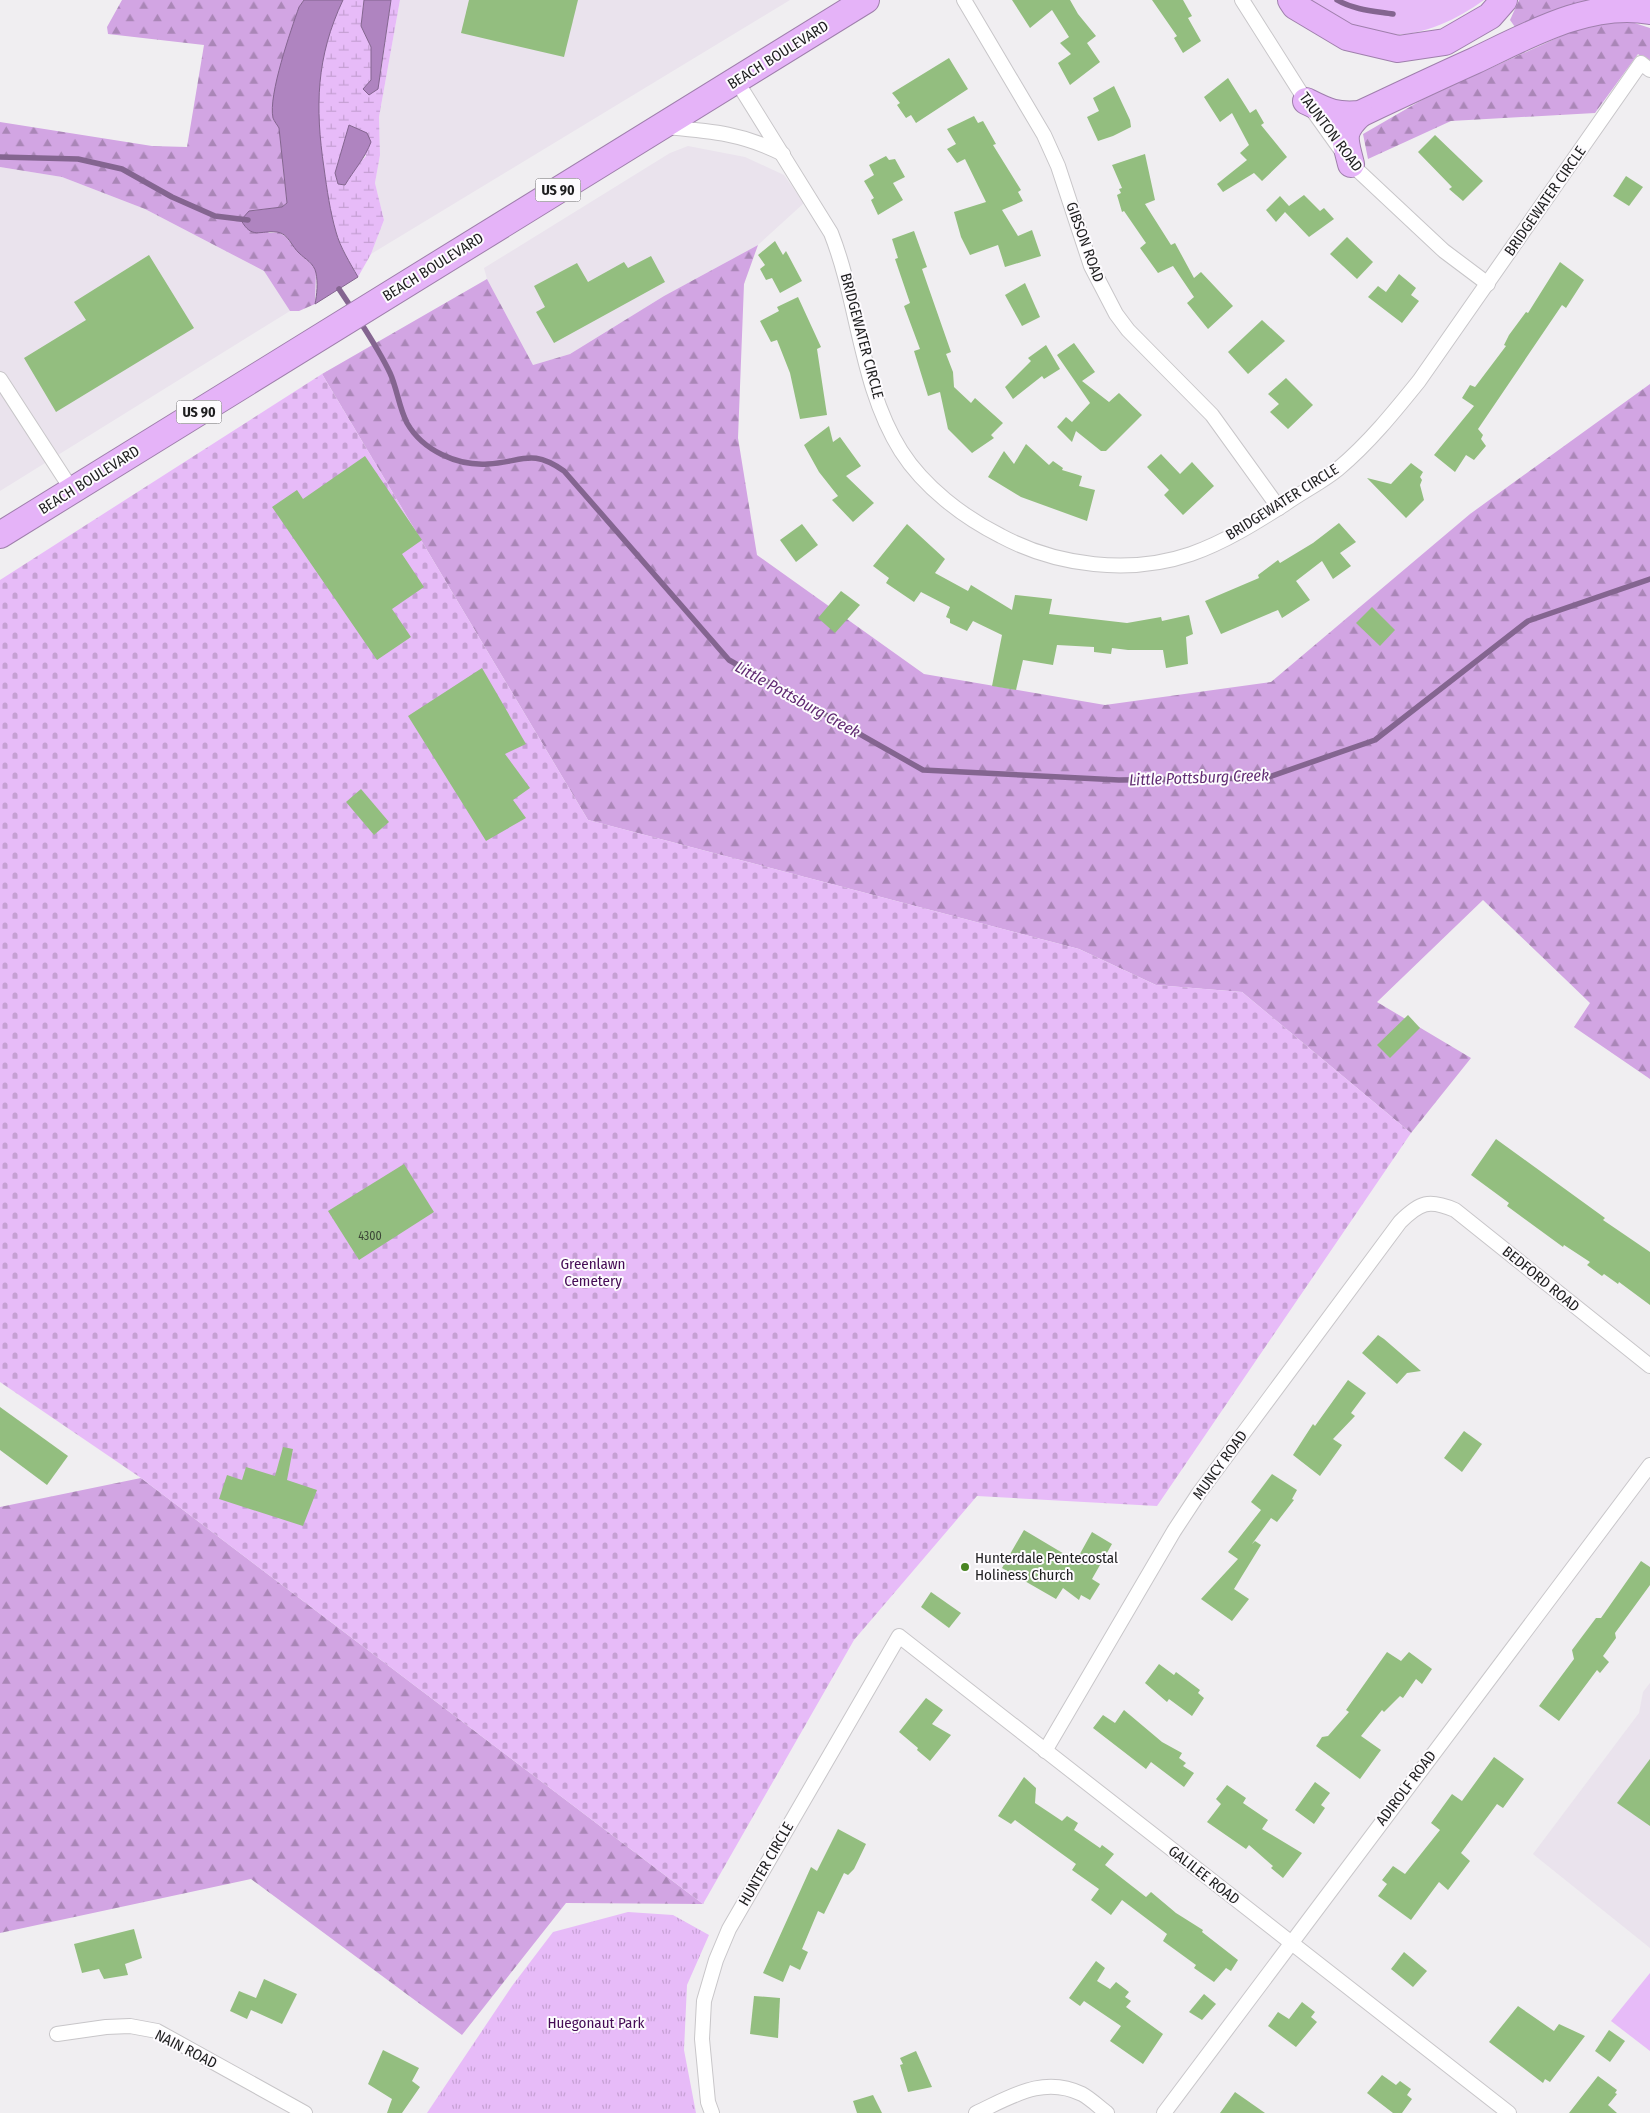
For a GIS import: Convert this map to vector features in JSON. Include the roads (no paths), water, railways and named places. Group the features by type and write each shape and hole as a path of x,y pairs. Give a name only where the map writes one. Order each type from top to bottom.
{"highway":[{"name":"BEACH BOULEVARD","path":"0,535 866,0"},
{"path":"1291,0 1295,6 1347,37 1398,49 1445,42 1490,16 1504,0"},
{"path":"1351,164 1344,138 1348,126 1360,114 1547,26 1585,13 1617,8 1650,11"},
{"path":"1306,101 1340,115 1360,114"}],"street":[{"name":"GIBSON ROAD","path":"964,0 1044,135 1058,166 1091,266 1116,314 1128,330 1212,415 1279,508"},
{"name":"TAUNTON ROAD","path":"1242,0 1306,101 1351,164 1444,251 1488,284"},
{"name":"BRIDGEWATER CIRCLE","path":"736,80 831,233 842,259 871,383 901,451 922,478 950,503 982,526 1015,544 1046,555 1085,564 1123,565 1156,562 1190,554 1241,532 1337,470 1383,426 1419,381 1646,66"},
{"path":"660,127 711,131 742,137 762,144 783,155"},
{"path":"0,379 72,490"},
{"name":"BEDFORD ROAD","path":"1426,1203 1440,1204 1455,1210 1650,1366"},
{"name":"MUNCY ROAD","path":"1045,1751 1174,1531 1199,1493 1400,1222 1412,1210 1426,1203"},
{"name":"ADIROLF ROAD","path":"1164,2113 1650,1465"},
{"name":"GALILEE ROAD","path":"899,1636 1509,2113"},
{"name":"HUNTER CIRCLE","path":"712,2113 708,2102 702,2039 704,2001 716,1960 728,1929 899,1636"},
{"name":"NAIN ROAD","path":"57,2034 122,2026 157,2031 305,2113"},
{"path":"976,2113 1024,2090 1041,2087 1064,2089 1083,2095 1107,2113"}],"waterway":[{"path":"1337,0 1357,8 1393,14"},
{"path":"0,157 78,159 122,169 172,197 215,216 248,220"},
{"name":"Little Pottsburg Creek","path":"339,289 353,310"},
{"name":"Little Pottsburg Creek","path":"359,320 390,373 407,423 422,442 442,455 465,462 488,464 535,458 553,464 564,471 729,660 923,770 1119,780 1266,778 1375,740 1528,621 1650,579"}],"place":[{"name":"Hunterdale Pentecostal Holiness Church","path":"965,1567"}],"park label":[{"name":"Greenlawn Cemetery","path":"593,1272"},
{"name":"Huegonaut Park","path":"596,2023"}]}
